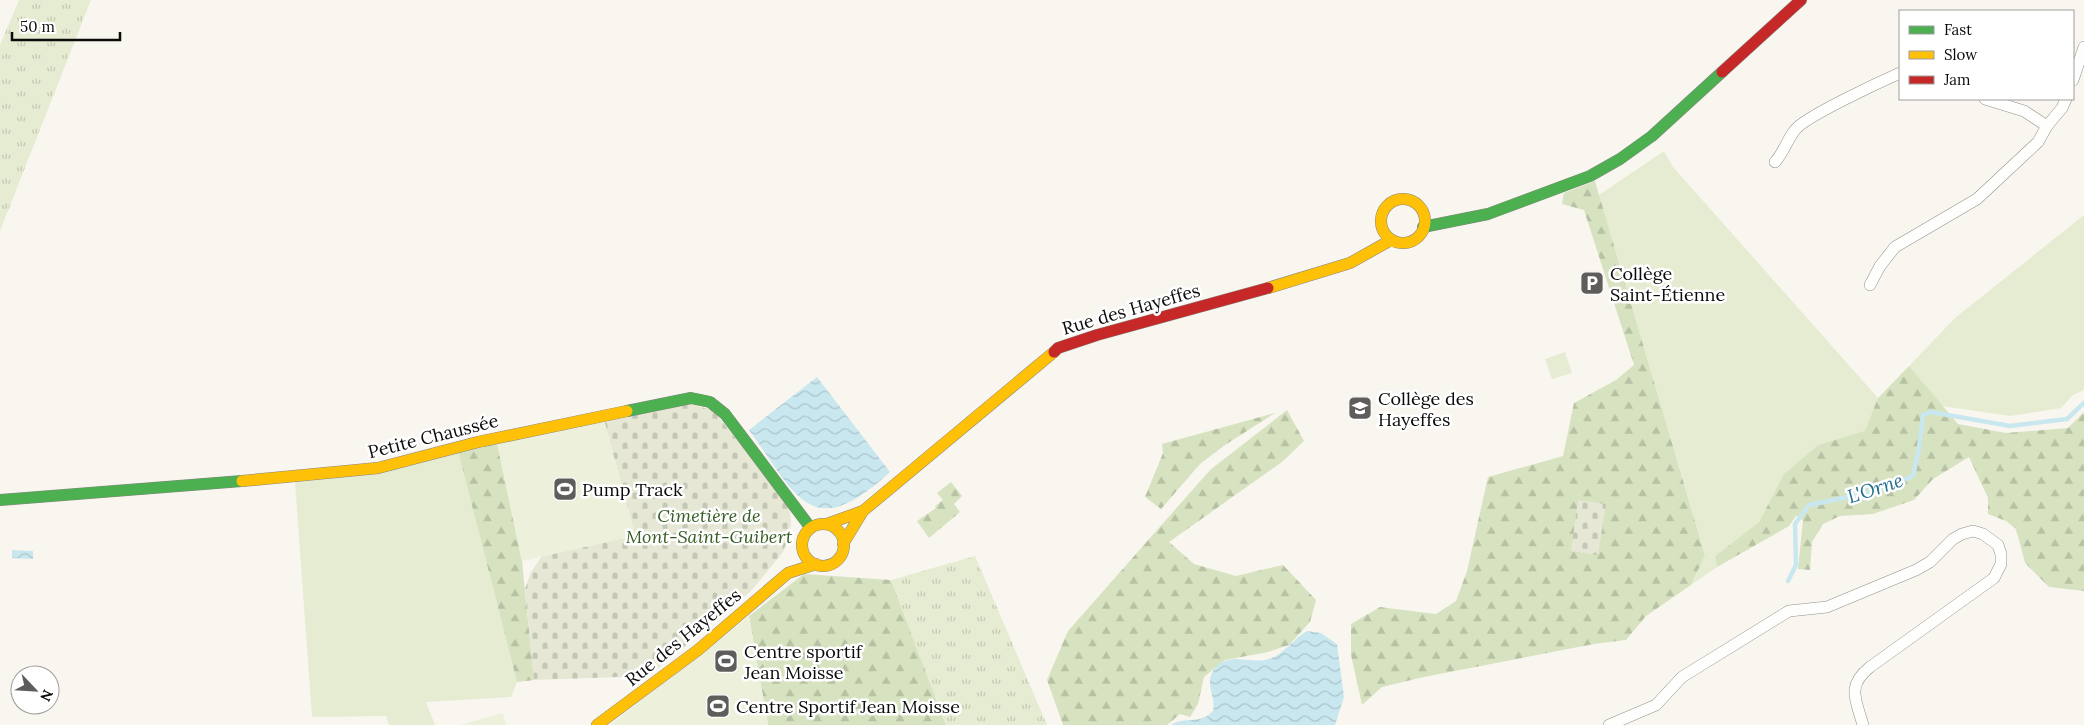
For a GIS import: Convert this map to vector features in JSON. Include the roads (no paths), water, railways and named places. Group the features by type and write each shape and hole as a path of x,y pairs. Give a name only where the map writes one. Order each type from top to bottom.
{"street":[{"path":"1423,227 1475,218 1520,203 1590,176 1636,149 1801,0"},
{"path":"2074,77 2084,46"},
{"path":"1775,162 1784,152 1796,128 1810,118 1899,74"},
{"path":"1989,100 2024,111 2047,126"},
{"path":"1870,285 1880,266 1895,247 1977,199 2038,142 2066,100"},
{"path":"1369,252 1382,228 1384,210 1393,202 1406,200 1413,202 1421,209 1455,220"},
{"path":"1382,228 1391,240 1410,243 1418,237 1423,227 1421,209"},
{"name":"Rue des Hayeffes","path":"843,544 864,511 1058,348 1066,344 1276,287 1350,263 1391,240"},
{"name":"Petite Chaussée","path":"0,500 364,471 394,466 478,442 691,398 710,402 725,414 810,527"},
{"name":"Rue des Hayeffes","path":"827,524 864,511"},
{"path":"827,524 839,532 843,544 840,559 835,564 816,564 805,558 800,549 805,534 810,527 827,524"},
{"path":"1609,725 1656,705 1682,677 1789,611 1827,607 1916,570 1930,562 1953,539 1962,534 1973,532 1988,536 1998,545 2001,554 2000,570 1994,578 1870,667 1857,680 1854,695 1864,725"},
{"name":"Rue des Hayeffes","path":"788,573 800,549"},
{"name":"Rue des Hayeffes","path":"597,725 608,719 691,655 788,573 816,564"}],"water":[{"path":"817,377 890,472 863,494 841,506 823,508 808,503 794,492 749,430"},
{"path":"12,550 33,551 33,559 12,558"},
{"path":"1307,631 1321,633 1337,644 1344,697 1335,725 1171,725 1176,722 1203,718 1213,711 1210,678 1217,666 1222,662 1235,659 1258,661 1271,658 1282,652"}],"waterway":[{"name":"L'Orne","path":"1788,581 1796,565 1795,524 1809,505 1875,490 1913,476 1923,415 1931,412 2010,426 2067,419 2084,403"}],"place":[{"name":"Collège Saint-Étienne","path":"1592,283"},
{"name":"Collège des Hayeffes","path":"1360,408"},
{"name":"Pump Track","path":"565,489"},
{"name":"Centre sportif Jean Moisse","path":"726,661"},
{"name":"Centre Sportif Jean Moisse","path":"718,706"}],"park label":[{"name":"Cimetière de Mont-Saint-Guibert","path":"709,525"}]}
